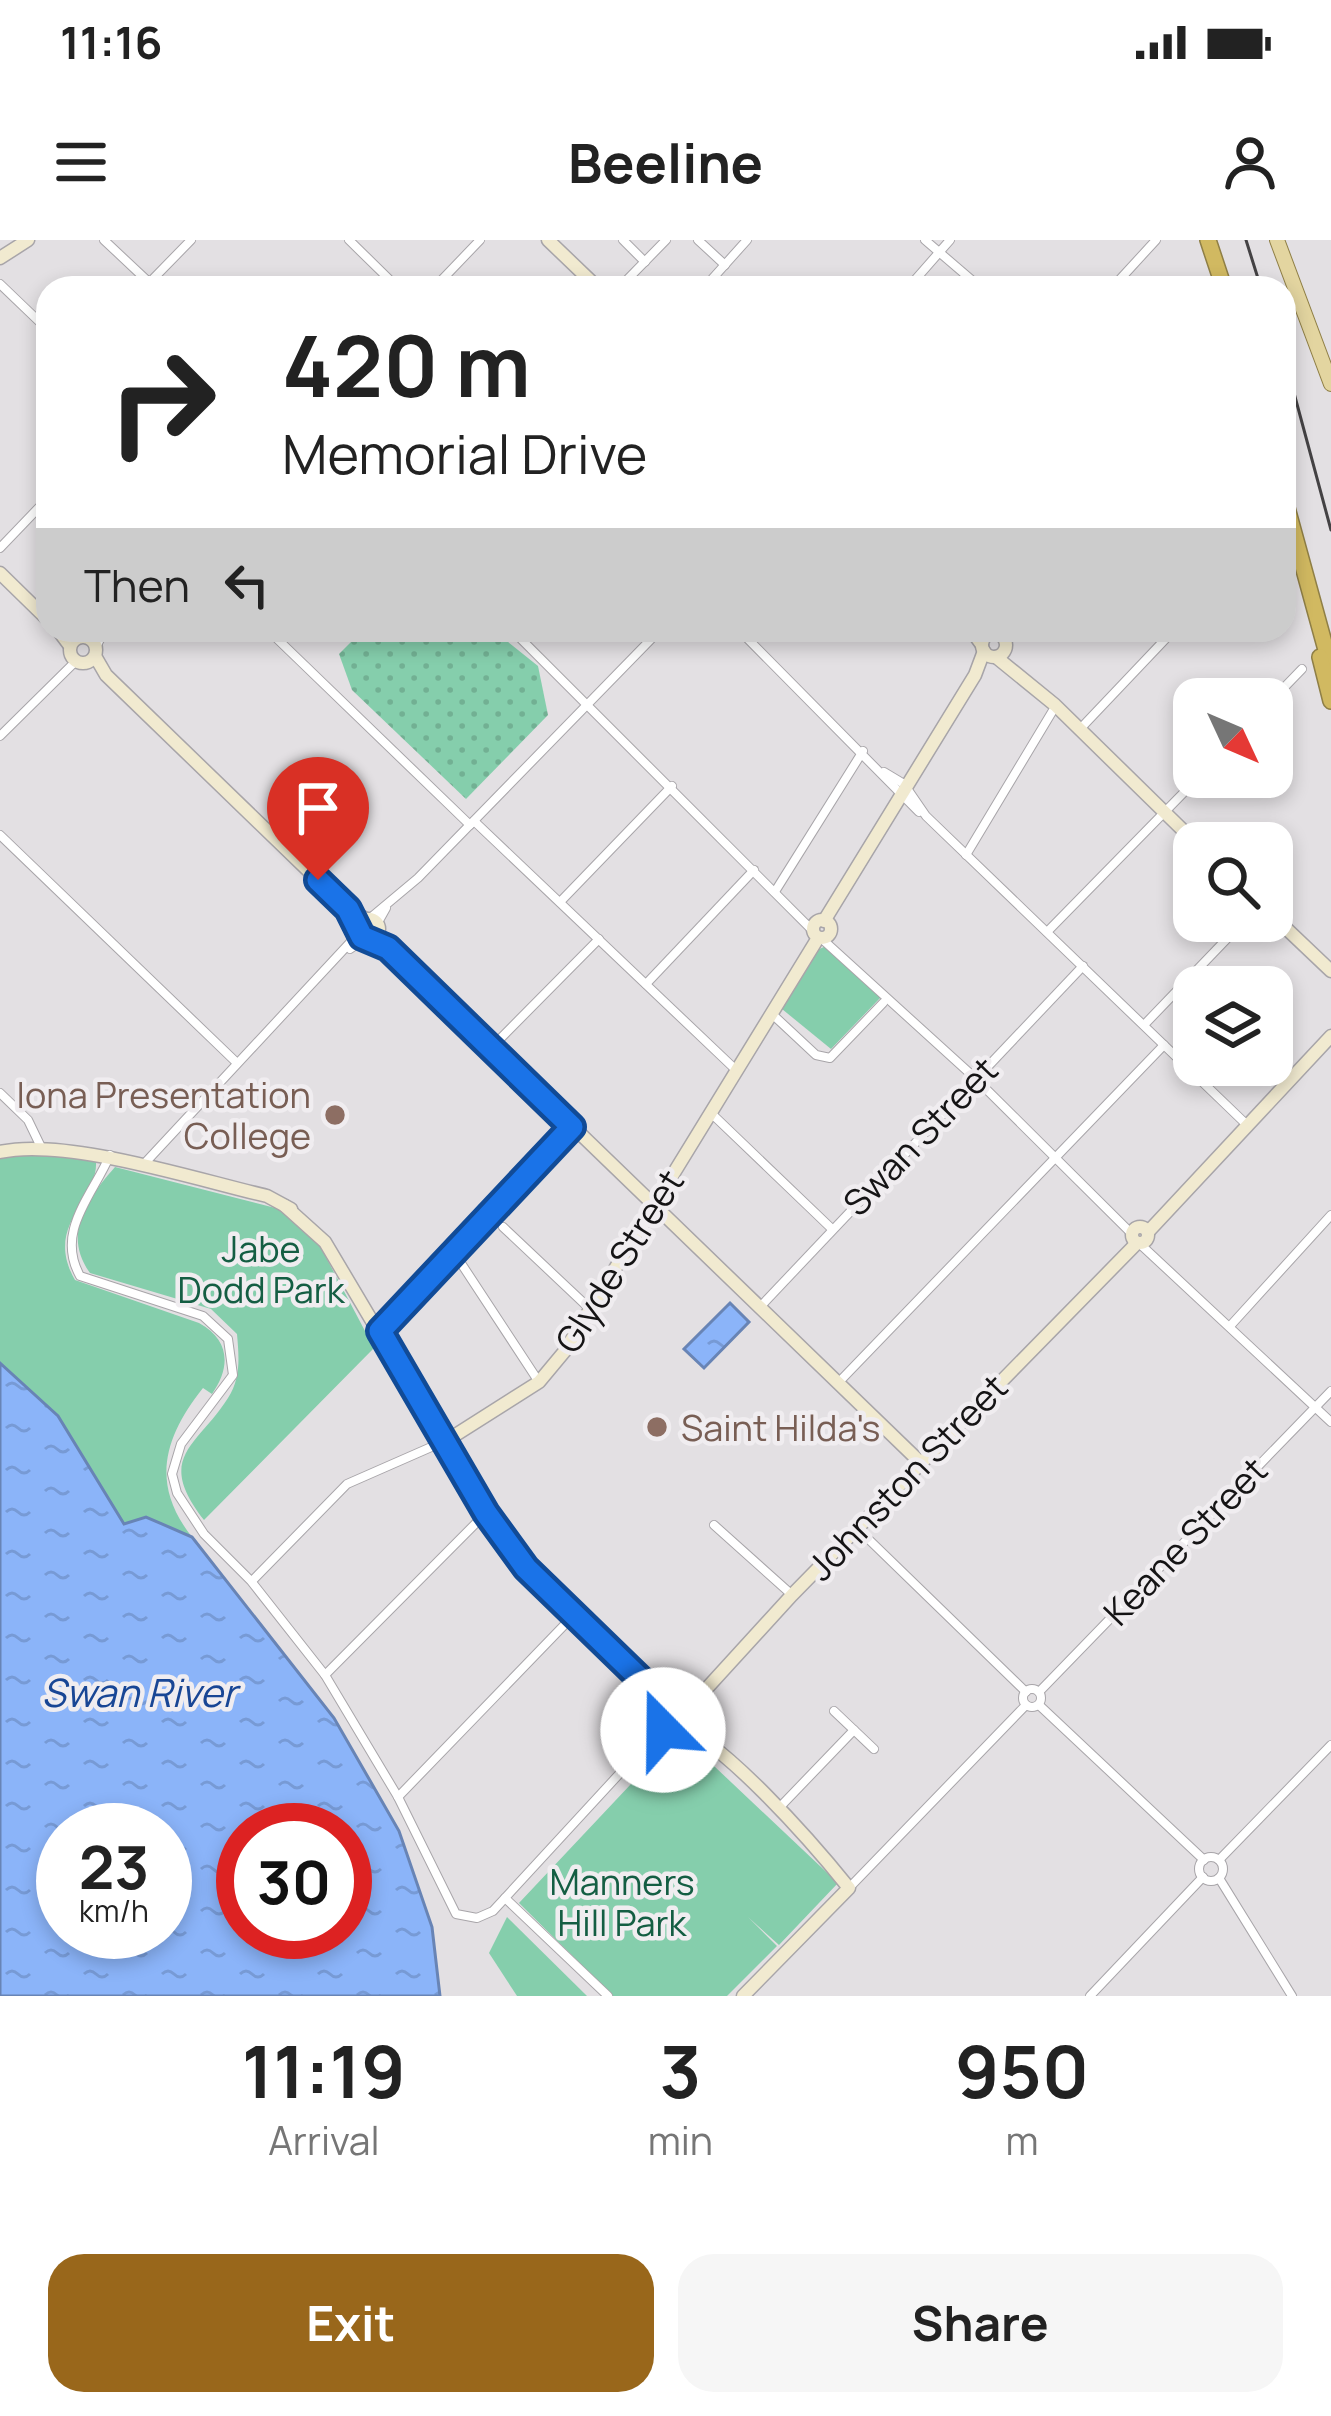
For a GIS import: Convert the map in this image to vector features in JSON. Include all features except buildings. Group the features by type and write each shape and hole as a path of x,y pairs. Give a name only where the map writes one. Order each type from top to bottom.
{"highway":[{"path":"1198,240 1211,276"},
{"path":"1208,240 1221,276"},
{"path":"1296,555 1331,668"},
{"path":"1324,642 1331,701"}],"main road":[{"path":"1276,240 1290,276"},
{"path":"1296,292 1331,384"}],"street":[{"path":"1,257 28,240"},
{"path":"104,240 143,276"},
{"path":"161,276 191,240"},
{"path":"349,240 386,276"},
{"path":"446,276 480,240"},
{"path":"623,240 645,262"},
{"path":"631,276 666,240"},
{"path":"698,240 725,266"},
{"path":"715,276 747,240"},
{"path":"925,240 966,276"},
{"path":"918,276 950,240"},
{"path":"1123,276 1156,240"},
{"path":"554,242 587,276"},
{"path":"0,284 36,318"},
{"path":"0,548 36,510"},
{"path":"0,573 36,608"},
{"path":"281,642 737,1071"},
{"path":"524,642 754,870 820,927 1139,1232 1156,1256 1331,1422"},
{"path":"151,1168 165,1138 648,642"},
{"path":"751,642 1246,1124"},
{"name":"Glyde Street","path":"251,1581 347,1484 446,1441 539,1382 590,1309 737,1071 991,642"},
{"path":"992,642 1174,822"},
{"path":"1080,729 1163,642"},
{"path":"0,736 86,647 106,675 921,1463"},
{"path":"1293,678 1301,669"},
{"path":"967,855 1055,705"},
{"path":"776,890 863,751"},
{"path":"560,902 672,786"},
{"path":"1047,932 1179,798"},
{"path":"0,835 237,1063"},
{"path":"646,984 754,870"},
{"path":"1293,935 1331,970"},
{"path":"491,1048 598,939"},
{"path":"1144,1025 1224,942"},
{"name":"Swan Street","path":"759,1307 1083,966"},
{"path":"771,1013 816,1055 830,1058 884,1003"},
{"name":"Johnston Street","path":"505,1898 676,1712 1331,1036"},
{"path":"838,1384 1164,1045"},
{"path":"0,1093 28,1120 33,1144"},
{"path":"711,1113 832,1229"},
{"path":"380,1331 572,1127"},
{"path":"0,1152 33,1144 105,1156 267,1196 286,1206 325,1242 486,1513 526,1568 853,1884"},
{"path":"105,1156 71,1231 80,1276 203,1316 228,1339 234,1368 230,1382 188,1432 172,1474 186,1511 251,1581 325,1675 398,1797 456,1914 485,1916 505,1898 608,1996"},
{"path":"1231,1325 1331,1215"},
{"path":"502,1226 590,1309"},
{"path":"453,1251 539,1382"},
{"name":"Keane Street","path":"1039,1692 1331,1390"},
{"path":"325,1675 486,1513"},
{"path":"714,1525 792,1595"},
{"path":"858,1528 1026,1692 1039,1692 1039,1705"},
{"path":"398,1797 573,1616"},
{"path":"746,1994 1026,1705 1026,1692"},
{"path":"1026,1705 1039,1705 1204,1860 1219,1860"},
{"path":"834,1711 874,1749"},
{"path":"778,1809 854,1730"},
{"path":"1292,1996 1219,1877 1219,1860 1331,1745"},
{"path":"1090,1996 1203,1877 1204,1860"},
{"path":"1203,1877 1219,1877"}],"green space":[{"path":"351,642 508,642 538,666 548,715 466,799 352,690 339,654"},
{"path":"826,946 882,996 831,1049 782,1009 815,951"},
{"name":"Jabe Dodd Park","path":"36,1153 96,1160 95,1175 68,1228 65,1244 75,1280 199,1323 222,1346 224,1364 218,1384 212,1394 203,1388 190,1406 167,1461 171,1498 192,1537 146,1517 124,1525 58,1416 0,1363 0,1157"},
{"name":"Jabe Dodd Park","path":"115,1167 291,1212 309,1225 374,1348 204,1520 182,1481 182,1466 186,1453 235,1383 237,1334 211,1309 90,1273 82,1259 78,1231 87,1204"},
{"name":"Manners Hill Park","path":"679,1733 838,1883 779,1945 748,1917 777,1946 727,1996 613,1996 519,1903"},
{"path":"507,1917 587,1996 517,1996 489,1953"}],"water":[{"path":"730,1303 749,1322 704,1368 684,1349"},
{"name":"Swan River","path":"0,1363 58,1416 124,1524 146,1517 192,1537 334,1718 399,1831 432,1927 440,1996 0,1996"}],"railway":[{"path":"1246,240 1257,276"},
{"path":"1296,400 1331,530"}],"place":[{"name":"Iona Presentation College","path":"335,1115"},
{"name":"Saint Hilda's","path":"657,1427"}],"route":[{"path":"318,880 348,909 362,937 388,948 572,1127 380,1331 486,1513 526,1568 660,1698 669,1720 663,1730"}]}
